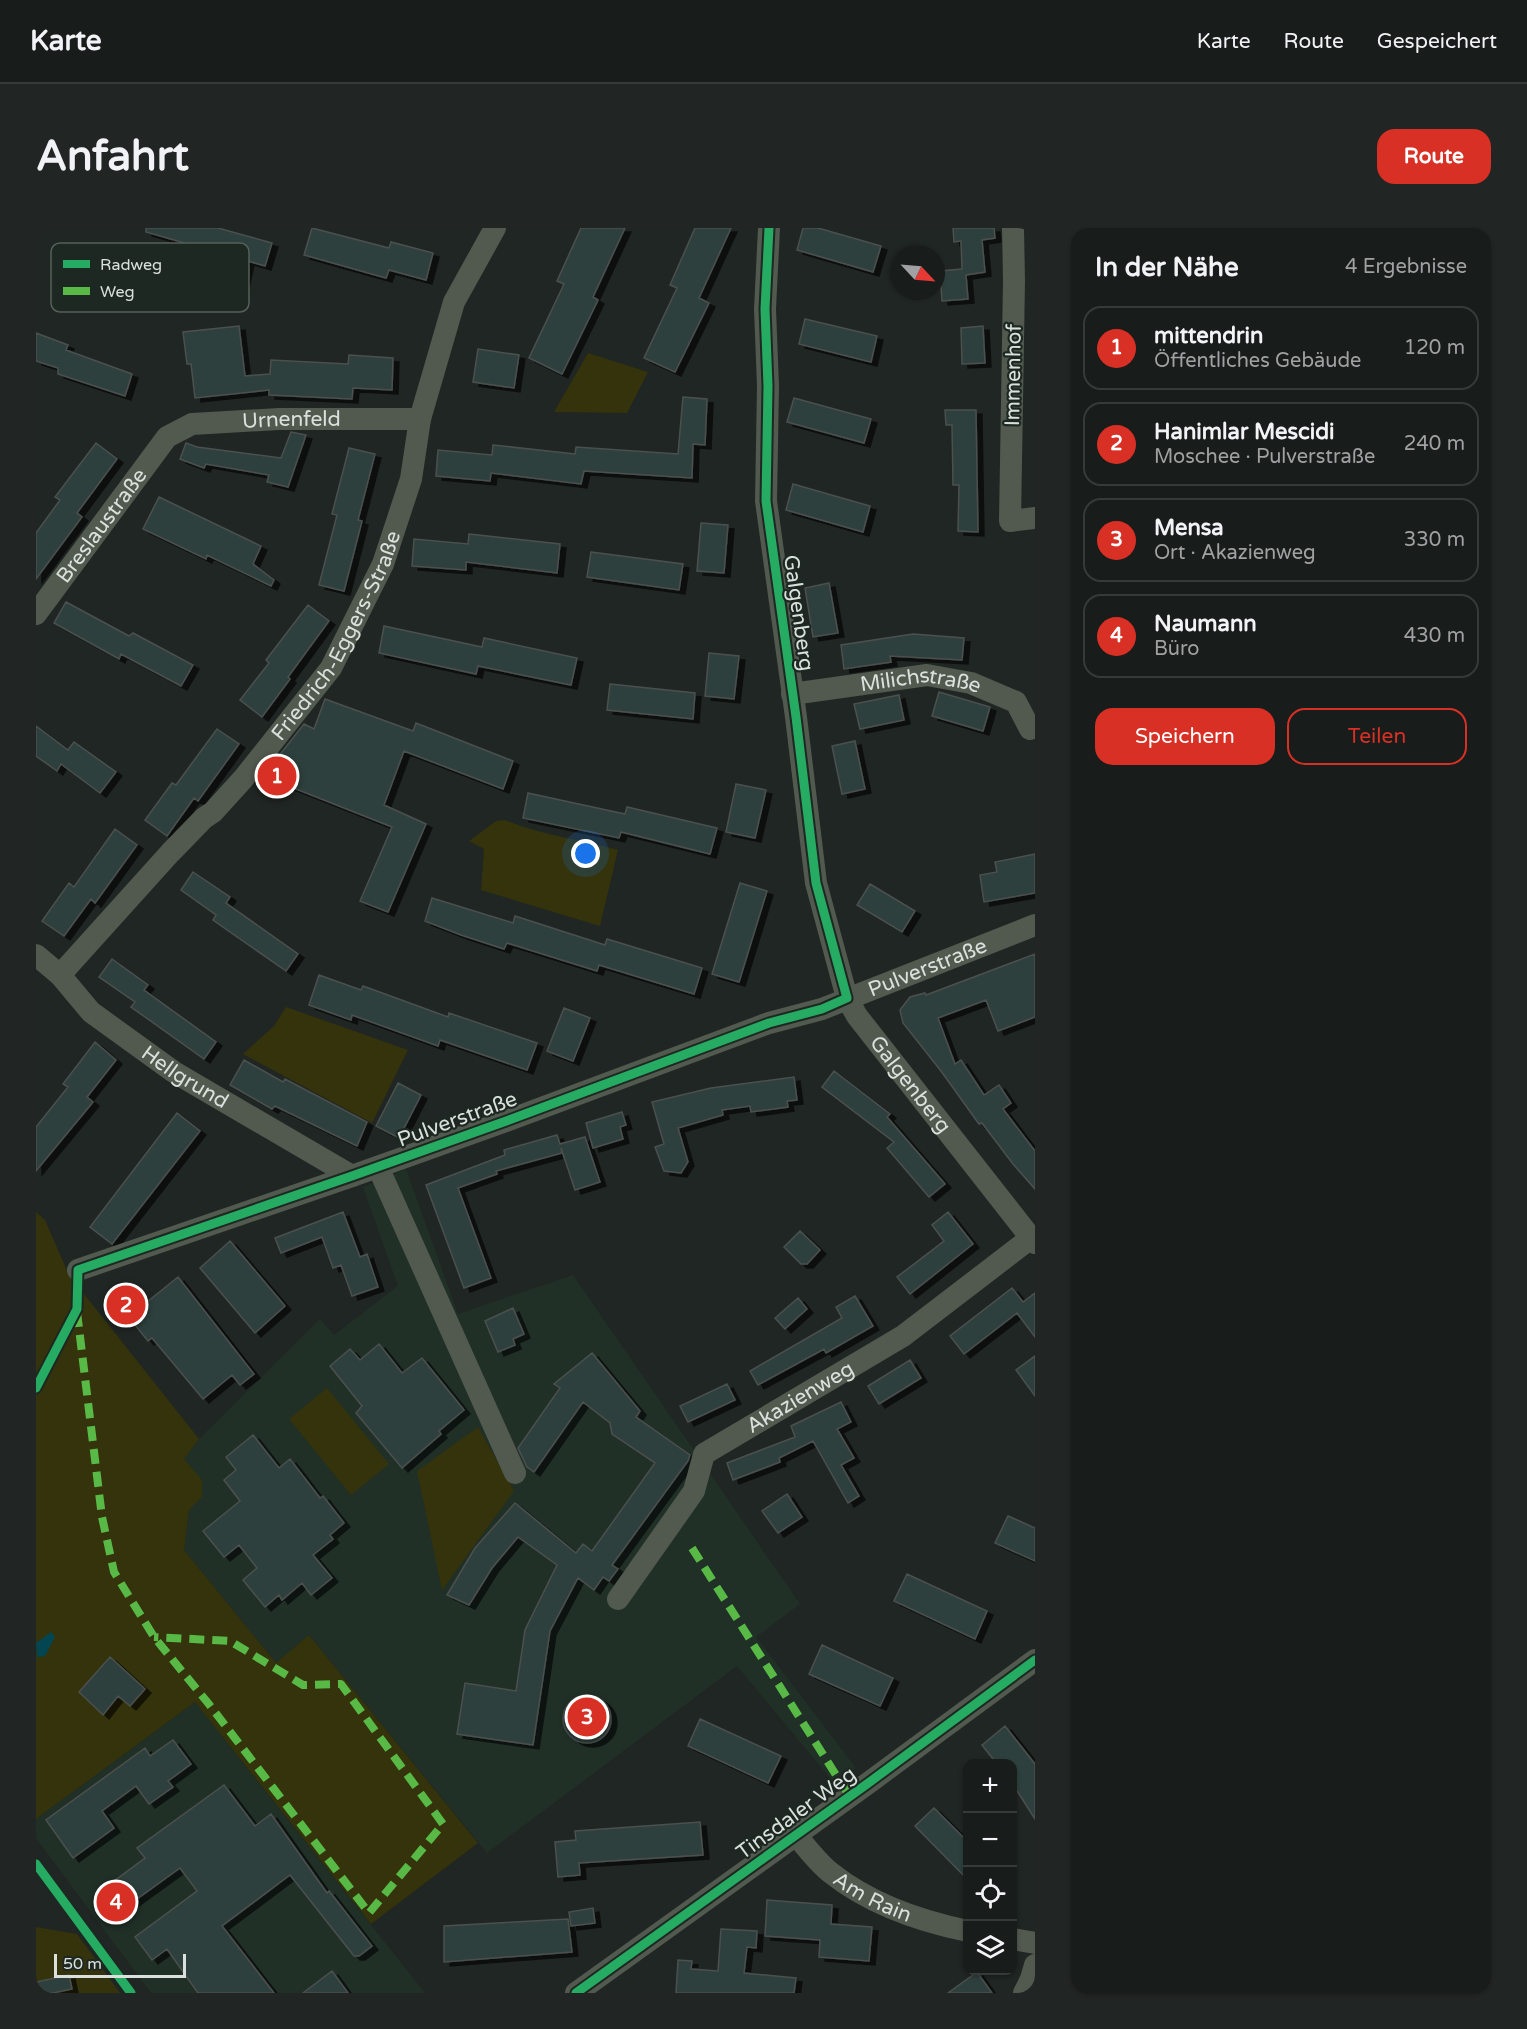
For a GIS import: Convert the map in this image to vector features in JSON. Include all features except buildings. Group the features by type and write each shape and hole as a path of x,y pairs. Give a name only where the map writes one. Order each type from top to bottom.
{"street":[{"name":"Friedrich-Eggers-Straße","path":"60,975 170,853 204,818 213,812 243,779 331,668 383,564 411,479 419,426 454,302 495,228"},
{"name":"Galgenberg","path":"769,228 765,309 768,386 766,501 816,883 847,998 857,1016 1033,1240"},
{"name":"Immenhof","path":"1013,228 1010,521 1035,518"},
{"name":"Urnenfeld","path":"167,436 192,424 279,419 419,426"},
{"name":"Breslaustraße","path":"36,614 167,436"},
{"name":"Milichstraße","path":"792,694 927,675 971,683 1016,702 1030,729"},
{"name":"Pulverstraße","path":"78,1270 378,1167 768,1023 822,1009 1035,925"},
{"name":"Hellgrund","path":"36,955 60,975 91,1012 174,1072 352,1176"},
{"name":"Pulverstraße","path":"378,1167 515,1473"},
{"name":"Akazienweg","path":"618,1599 694,1491 704,1454 903,1336 1033,1240"},
{"name":"Tinsdaler Weg","path":"576,1993 1035,1660"},
{"name":"Am Rain","path":"796,1835 830,1872 859,1891 891,1909 963,1930"},
{"path":"1017,1940 1035,1943"},
{"path":"1024,1993 1035,1965"}],"shaded area":[{"path":"588,353 648,372 627,413 554,412"},
{"path":"505,820 618,850 600,926 481,890 484,849 469,841 496,821"},
{"path":"286,1007 408,1050 372,1123 243,1054 274,1026"},
{"path":"406,1169 458,1314 573,1275 800,1604 756,1637 856,1768 835,1784 737,1666 487,1853 309,1635 276,1663 184,1550 189,1510 202,1497 201,1480 184,1459 199,1439 320,1319 334,1335 398,1286 363,1187"},
{"path":"36,1212 45,1220 69,1275 199,1439 184,1459 202,1480 202,1497 189,1510 184,1550 276,1663 309,1635 478,1843 371,1924 195,1702 36,1819"},
{"path":"327,1388 389,1464 351,1495 289,1419"},
{"path":"478,1427 514,1491 442,1590 417,1471"},
{"path":"195,1702 425,1993 151,1993 36,1838 36,1819"},
{"path":"36,1927 77,1934 120,1993 36,1993"}],"water":[{"path":"51,1632 55,1637 45,1656 37,1657 36,1643"}],"marked path":[{"path":"77,1312 102,1517 114,1572 154,1637 208,1703 369,1913 443,1824 341,1684 303,1685 230,1641 154,1637"},
{"path":"692,1548 850,1797"}],"cycle path":[{"path":"36,1388 77,1309 78,1270 352,1176 769,1023 822,1009 847,998 816,883 766,501 768,386 765,309 769,228"},
{"path":"576,1993 1035,1660"},
{"path":"36,1864 131,1993"}],"place":[{"name":"mittendrin","path":"277,776"},
{"name":"Hanimlar Mescidi","path":"126,1305"},
{"name":"Mensa","path":"587,1717"},
{"name":"Naumann","path":"116,1902"}]}
